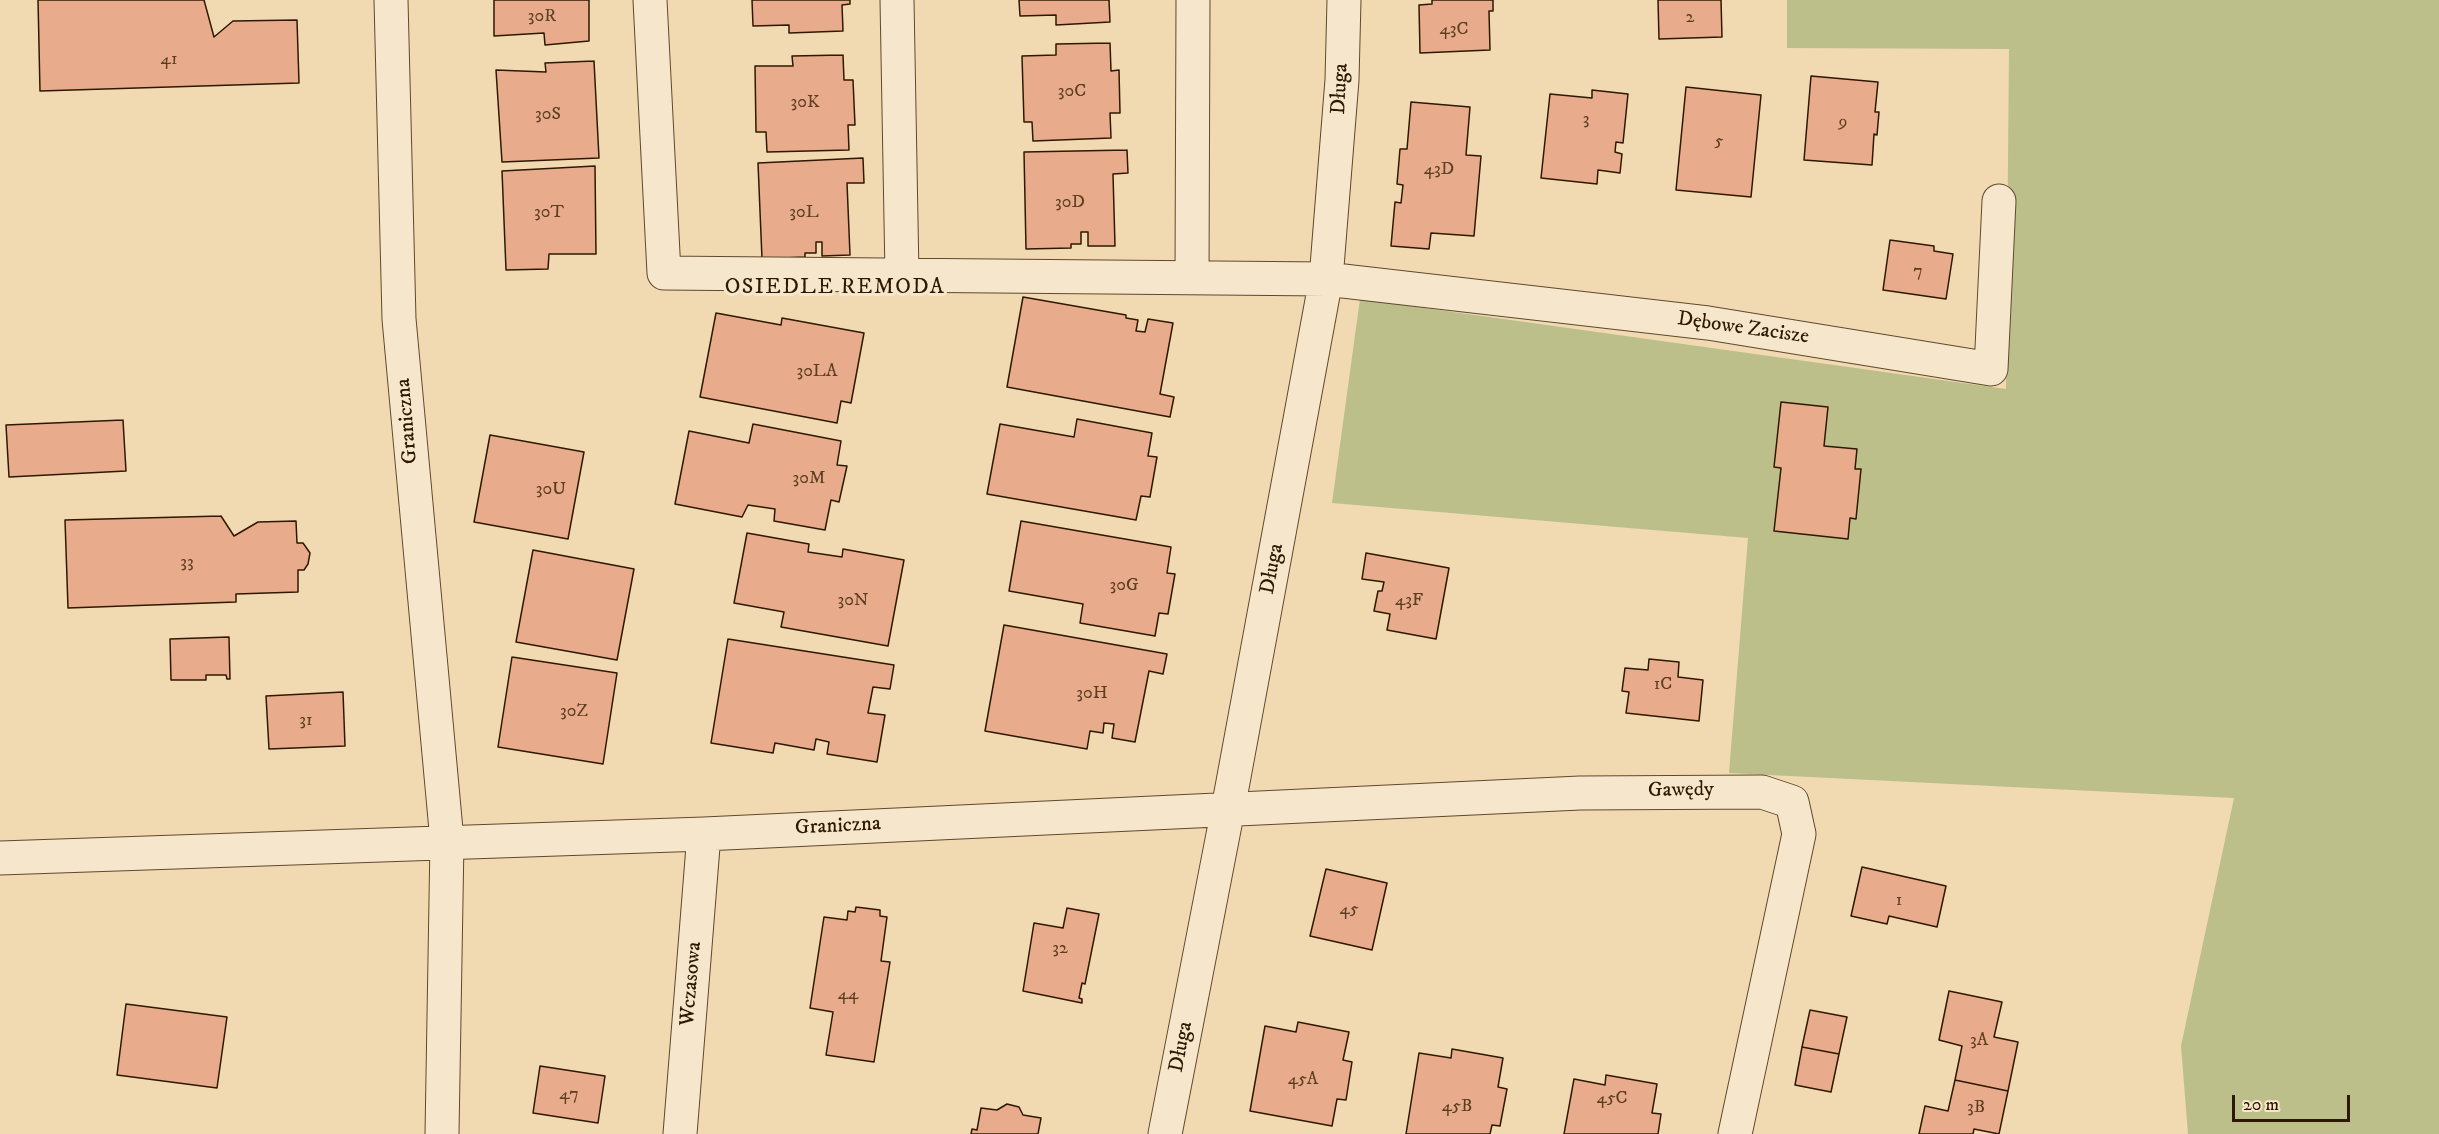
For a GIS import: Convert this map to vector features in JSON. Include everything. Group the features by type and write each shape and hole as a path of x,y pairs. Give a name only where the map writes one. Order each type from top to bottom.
{"street":[{"name":"Graniczna","path":"391,0 399,319 447,841 442,1134"},
{"path":"650,0 664,273 1326,279"},
{"path":"897,0 902,275"},
{"path":"1192,278 1193,0"},
{"name":"Długa","path":"1165,1134 1326,279 1342,80 1344,0"},
{"name":"Dębowe Zacisze","path":"1326,279 1708,323 1991,369 1999,201"},
{"name":"Gawędy","path":"1228,809 1681,791 1761,792 1792,802 1799,834 1735,1134"},
{"name":"Graniczna","path":"447,841 704,834 1228,809"},
{"name":"Wczasowa","path":"680,1134 704,834"},
{"path":"0,858 447,841"}],"green space":[{"path":"1787,0 2439,0 2439,1134 2188,1134 2181,1046 2234,798 1729,773 1748,538 1332,503 1360,299 2006,389 2009,49 1787,48"}],"building":[{"path":"38,0 204,0 214,37 233,21 297,20 299,83 40,91"},
{"path":"494,0 589,0 589,41 545,45 544,33 494,36"},
{"path":"752,0 850,0 850,4 842,5 843,31 789,33 789,25 753,26"},
{"path":"1019,0 1109,0 1110,22 1056,25 1056,15 1020,16"},
{"path":"1432,0 1493,0 1493,11 1489,11 1490,50 1420,53 1419,5 1432,4"},
{"path":"1658,0 1721,0 1722,37 1659,39"},
{"path":"1110,43 1111,71 1119,70 1120,113 1110,113 1111,138 1033,141 1032,122 1024,122 1022,56 1056,55 1056,44"},
{"path":"843,55 844,80 853,80 855,125 848,125 849,150 767,152 766,132 756,132 755,66 793,66 792,56"},
{"path":"594,61 599,158 502,162 496,70 546,72 545,63"},
{"path":"1811,76 1878,82 1875,112 1879,112 1877,135 1874,134 1872,165 1804,160"},
{"path":"1686,87 1761,95 1751,197 1676,190"},
{"path":"1592,90 1628,94 1623,143 1616,142 1615,152 1622,154 1620,173 1598,170 1597,184 1541,178 1550,94 1592,98"},
{"path":"1411,102 1470,107 1466,155 1481,156 1474,236 1431,233 1429,249 1391,246 1395,202 1401,203 1403,185 1397,184 1400,149 1407,149"},
{"path":"1127,150 1128,173 1113,174 1115,246 1088,246 1088,232 1081,232 1081,244 1071,244 1071,248 1026,249 1024,152"},
{"path":"863,158 864,183 847,183 850,255 822,256 822,242 816,242 816,253 805,253 805,257 762,259 758,163"},
{"path":"595,166 596,254 549,254 548,269 506,270 502,171"},
{"path":"1890,240 1934,246 1934,251 1953,254 1946,299 1883,290"},
{"path":"1023,297 1126,315 1126,318 1138,320 1136,331 1145,332 1148,319 1173,323 1160,394 1174,397 1170,417 1007,387"},
{"path":"716,313 781,325 782,318 864,333 851,403 841,401 837,423 700,397"},
{"path":"1781,402 1828,407 1824,446 1857,449 1855,469 1861,469 1856,519 1850,518 1848,539 1774,531 1781,468 1774,467"},
{"path":"1077,419 1152,433 1148,456 1157,457 1150,497 1141,496 1136,520 987,494 1000,424 1074,437"},
{"path":"123,420 126,471 9,477 6,425"},
{"path":"753,424 841,441 837,465 847,466 839,502 831,500 825,530 774,521 775,509 748,505 742,517 675,504 689,431 749,443"},
{"path":"490,435 584,452 568,539 474,522"},
{"path":"221,516 234,536 258,522 296,521 297,543 303,543 310,553 304,570 298,570 298,592 236,594 236,602 68,608 65,520"},
{"path":"1021,521 1171,547 1167,573 1175,574 1168,614 1159,613 1155,636 1080,623 1083,604 1009,591"},
{"path":"747,533 809,544 808,552 842,557 843,549 904,560 888,646 781,627 784,612 734,603"},
{"path":"533,550 634,569 617,660 516,642"},
{"path":"1366,553 1449,568 1436,639 1387,630 1390,614 1374,611 1378,591 1382,591 1384,582 1362,579"},
{"path":"1004,625 1167,654 1163,674 1149,671 1135,742 1112,738 1114,724 1104,723 1103,733 1090,731 1087,749 985,731"},
{"path":"229,637 230,679 227,679 226,675 206,675 206,680 171,680 170,639"},
{"path":"728,639 894,665 890,689 873,687 868,713 885,715 877,762 827,754 829,742 816,739 814,750 775,743 773,753 711,743"},
{"path":"512,657 617,673 603,764 498,747"},
{"path":"1649,659 1679,662 1678,677 1703,680 1699,721 1626,713 1629,692 1622,691 1625,668 1648,670"},
{"path":"343,692 345,746 269,749 266,696"},
{"path":"1862,867 1946,886 1937,927 1889,916 1887,924 1851,916"},
{"path":"1326,869 1387,883 1372,950 1310,936"},
{"path":"856,907 880,910 880,916 887,917 881,961 890,962 874,1062 826,1055 833,1012 810,1008 824,917 847,920 848,911 855,912"},
{"path":"1067,908 1099,914 1085,984 1082,983 1079,998 1082,999 1082,1003 1023,991 1034,923 1063,928"},
{"path":"1949,991 2002,1002 1994,1037 2018,1042 2008,1091 1955,1080 1962,1046 1939,1040"},
{"path":"126,1004 227,1017 217,1088 117,1075"},
{"path":"1810,1010 1847,1017 1839,1054 1802,1047"},
{"path":"1298,1022 1349,1032 1343,1060 1352,1062 1346,1100 1337,1099 1332,1126 1250,1111 1265,1026 1296,1032"},
{"path":"1802,1047 1839,1054 1831,1092 1795,1085"},
{"path":"1452,1049 1503,1058 1498,1087 1507,1089 1500,1126 1492,1125 1490,1134 1406,1134 1419,1053 1451,1058"},
{"path":"540,1066 605,1076 598,1123 533,1113"},
{"path":"1606,1075 1657,1084 1652,1113 1661,1114 1658,1134 1564,1134 1574,1079 1605,1085"},
{"path":"1955,1080 2008,1091 1999,1134 1974,1129 1973,1134 1919,1134 1925,1106 1948,1111"},
{"path":"1007,1104 1019,1107 1023,1115 1041,1118 1038,1134 971,1134 972,1129 977,1130 981,1108 997,1110"}],"district":[{"name":"OSIEDLE REMODA","path":"835,288"}]}
